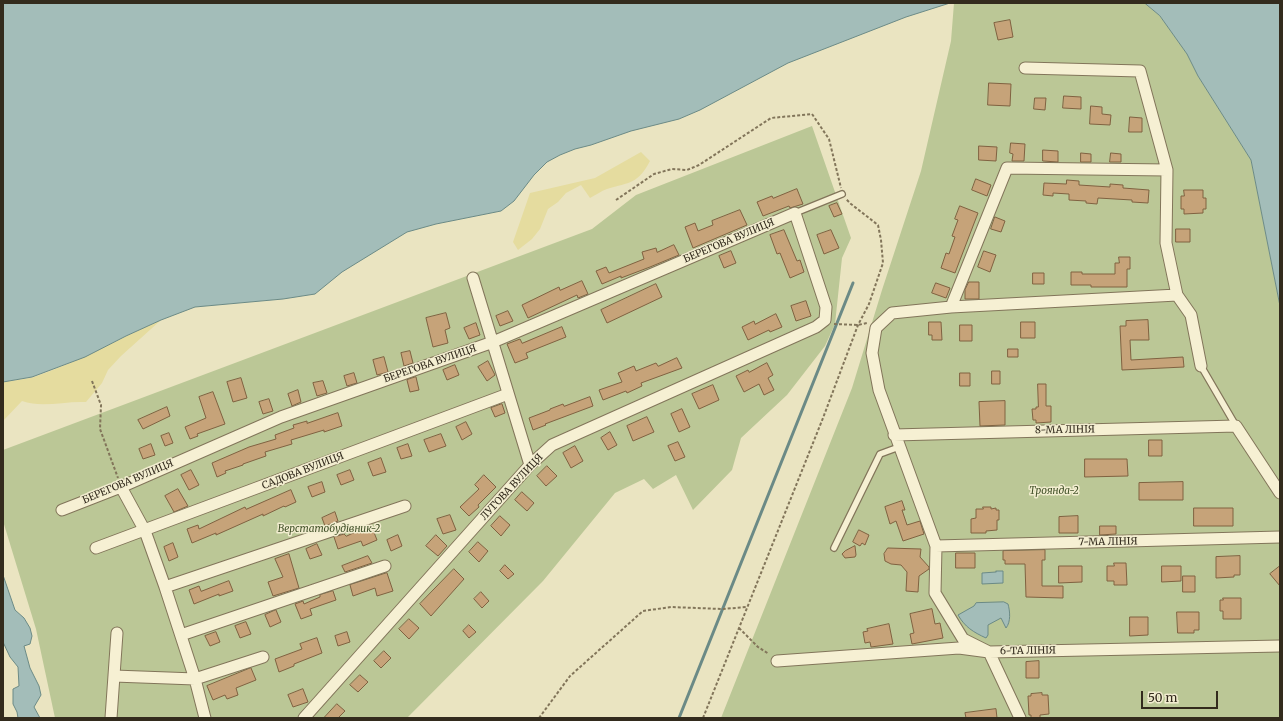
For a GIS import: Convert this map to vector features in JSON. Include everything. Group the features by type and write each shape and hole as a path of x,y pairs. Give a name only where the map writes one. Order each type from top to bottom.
{"street":[{"path":"1025,68 1140,71 1167,170 1166,243 1177,295 1191,315 1201,366"},
{"path":"951,307 1007,168 1167,170"},
{"path":"795,213 826,307 825,320"},
{"name":"БЕРЕГОВА ВУЛИЦЯ","path":"62,510 121,487 281,416 493,342 795,213"},
{"path":"473,278 530,465"},
{"path":"1020,718 989,652 963,639 935,593 936,546 894,435 879,390 872,353 876,328 892,313 951,307 1177,295"},
{"name":"ЛУГОВА ВУЛИЦЯ","path":"304,718 530,465 552,445 816,327 825,320"},
{"name":"САДОВА ВУЛИЦЯ","path":"96,548 508,394"},
{"path":"1236,426 1280,493"},
{"name":"8-МА ЛІНІЯ","path":"894,435 1236,426"},
{"path":"121,487 145,530 196,679 205,718"},
{"path":"165,587 405,506"},
{"name":"7-МА ЛІНІЯ","path":"936,546 1280,537"},
{"path":"181,635 386,566"},
{"path":"111,718 117,633"},
{"name":"6-ТА ЛІНІЯ","path":"778,661 959,648 989,652 1280,646"},
{"path":"114,676 196,679 262,657"}],"lane":[{"path":"795,213 842,194"},
{"path":"1201,366 1236,426"},
{"path":"834,548 880,454 899,447"}],"path":[{"path":"825,320 835,324 858,325"},
{"path":"92,381 101,404 100,428 121,487"},
{"path":"539,718 570,676 643,611 671,606 722,609 747,607"},
{"path":"739,628 758,647 778,661"}],"green space":[{"name":"Троянда-2","path":"954,3 1145,3 1160,16 1187,54 1198,76 1251,160 1280,306 1280,718 721,718 852,388 921,171 951,41"},
{"name":"Верстатобудівник-2","path":"812,126 851,238 842,258 835,324 825,346 787,395 741,438 732,470 693,510 676,475 653,489 644,479 615,493 543,581 407,718 55,718 36,629 3,521 3,450 592,229 636,195"}],"sand":[{"path":"641,152 650,161 646,169 637,178 628,183 605,190 590,198 581,185 566,193 558,202 548,209 540,229 532,239 518,250 513,242 530,193 595,178"},
{"path":"161,320 121,356 108,370 102,383 86,402 37,404 22,401 3,421 3,382 30,378 50,371"}],"water":[{"path":"3,3 950,3 906,17 788,63 700,110 679,119 631,131 560,155 547,162 534,175 514,201 501,211 436,224 407,232 342,272 315,294 283,299 195,307 161,320 85,357 32,377 3,382"},
{"path":"1145,3 1280,3 1280,306 1251,160 1198,76 1187,54 1160,16"},
{"path":"1003,571 1003,583 982,584 982,573"},
{"path":"3,575 15,610 24,618 30,628 32,636 30,644 24,646 30,668 39,686 41,695 34,707 40,718 18,718 13,704 13,689 19,686 18,667 10,657 3,642"},
{"path":"1004,602 1008,604 1010,616 1008,626 1006,628 1001,618 988,625 988,635 986,638 970,629 958,615 974,606 976,603"}],"building":[{"path":"1010,20 1013,37 998,40 994,23"},
{"path":"989,83 1011,84 1010,106 988,105"},
{"path":"1064,96 1081,97 1081,109 1063,108"},
{"path":"1035,98 1046,98 1045,110 1034,109"},
{"path":"1091,106 1102,107 1102,114 1111,115 1110,125 1090,124"},
{"path":"1130,117 1142,118 1142,132 1129,132"},
{"path":"1011,143 1025,144 1024,161 1012,161 1013,154 1010,153"},
{"path":"979,146 997,147 996,161 979,160"},
{"path":"1043,150 1058,151 1058,162 1043,161"},
{"path":"1081,153 1091,154 1091,162 1081,162"},
{"path":"1111,153 1121,154 1121,162 1110,162"},
{"path":"976,179 991,185 987,196 972,190"},
{"path":"1067,180 1079,181 1079,185 1110,187 1110,184 1123,185 1123,188 1149,190 1148,203 1132,202 1132,200 1098,198 1097,204 1086,203 1086,201 1069,200 1069,194 1053,193 1053,196 1043,195 1044,183 1066,184"},
{"path":"797,189 803,204 790,208 789,206 763,216 757,202"},
{"path":"1184,190 1203,190 1203,198 1206,198 1206,209 1203,209 1203,213 1184,214 1184,209 1181,209 1181,196 1184,196"},
{"path":"837,203 842,214 834,217 829,206"},
{"path":"960,206 978,213 955,273 941,268 946,253 949,254 955,237 952,236 958,220 955,219"},
{"path":"740,210 747,225 693,248 685,227 695,223 698,231 713,225 712,221"},
{"path":"995,217 1005,221 1001,232 991,229"},
{"path":"1176,229 1190,229 1190,242 1176,242"},
{"path":"784,230 797,261 800,260 804,272 790,278 780,253 777,254 770,235"},
{"path":"831,230 839,248 824,254 817,235"},
{"path":"674,245 679,255 621,278 621,276 602,284 596,271 606,267 609,273 644,259 642,252 656,248 657,252"},
{"path":"731,251 736,263 724,268 719,256"},
{"path":"984,251 996,255 990,272 978,267"},
{"path":"1119,257 1130,257 1130,269 1127,269 1127,287 1091,287 1091,285 1071,285 1071,272 1082,272 1082,274 1115,274 1115,263 1119,263"},
{"path":"1033,273 1044,273 1044,284 1033,284"},
{"path":"582,281 588,294 578,298 577,295 528,318 522,305 559,287 560,290"},
{"path":"969,282 979,282 979,299 965,299 965,290"},
{"path":"936,283 950,288 946,298 932,293"},
{"path":"656,284 662,297 607,323 601,310"},
{"path":"806,301 811,316 796,321 791,306"},
{"path":"508,311 513,321 500,326 496,316"},
{"path":"446,313 450,328 445,330 448,343 433,347 426,318"},
{"path":"776,314 782,327 770,332 769,330 748,340 742,327 754,321 755,324"},
{"path":"1148,320 1149,340 1130,340 1131,360 1183,357 1184,367 1122,370 1120,326 1126,326 1126,321"},
{"path":"929,322 941,322 942,340 932,340 932,335 929,335"},
{"path":"1021,322 1035,322 1035,338 1021,338"},
{"path":"476,323 480,335 469,339 464,328"},
{"path":"960,325 972,325 972,341 960,341"},
{"path":"562,327 566,337 526,353 528,358 515,363 507,344 520,339 522,343"},
{"path":"1008,349 1018,349 1018,357 1008,357"},
{"path":"410,351 413,363 404,366 401,353"},
{"path":"384,357 388,372 377,375 373,360"},
{"path":"677,358 682,368 641,383 642,386 627,393 626,391 603,400 599,390 622,382 618,373 634,366 636,371 656,363 658,366"},
{"path":"488,361 495,375 487,381 478,367"},
{"path":"767,363 773,375 768,378 774,390 764,395 759,384 744,392 736,376 748,370 749,372"},
{"path":"455,365 459,375 447,380 443,370"},
{"path":"992,371 1000,371 1000,384 992,384"},
{"path":"354,373 357,383 347,386 344,376"},
{"path":"960,373 970,373 970,386 960,386"},
{"path":"416,377 419,390 410,392 407,380"},
{"path":"241,378 247,398 233,402 227,382"},
{"path":"323,381 327,393 317,396 313,383"},
{"path":"1038,384 1046,384 1046,406 1051,406 1051,422 1036,423 1036,420 1033,420 1032,409 1036,409 1036,407 1038,407"},
{"path":"713,385 719,400 699,409 692,394"},
{"path":"298,390 301,402 292,406 288,394"},
{"path":"213,392 225,424 197,434 198,436 190,439 185,427 206,418 199,397"},
{"path":"590,397 593,406 533,430 529,418 563,404 564,406"},
{"path":"269,399 273,411 263,414 259,402"},
{"path":"1005,401 1005,425 980,426 979,402"},
{"path":"502,404 505,413 495,417 491,408"},
{"path":"167,407 170,416 143,429 138,420"},
{"path":"682,409 690,427 679,432 671,414"},
{"path":"338,413 342,426 291,440 292,444 265,452 266,456 225,471 226,473 217,477 212,463 249,447 276,439 275,435 294,428 293,425 307,421 307,423"},
{"path":"647,417 654,432 633,441 627,426"},
{"path":"466,422 472,434 462,440 456,427"},
{"path":"610,432 617,445 608,450 601,438"},
{"path":"169,433 173,443 165,446 161,436"},
{"path":"441,434 446,446 429,452 424,440"},
{"path":"1149,440 1162,440 1162,456 1149,456"},
{"path":"678,442 685,457 675,461 668,446"},
{"path":"151,444 155,455 143,459 139,449"},
{"path":"408,444 412,456 401,459 397,448"},
{"path":"575,446 583,461 571,468 563,453"},
{"path":"381,458 386,472 373,476 368,463"},
{"path":"1085,459 1127,459 1128,476 1085,477"},
{"path":"547,466 557,476 546,486 537,476"},
{"path":"191,470 199,485 189,490 181,475"},
{"path":"350,470 354,480 341,485 337,475"},
{"path":"484,475 496,487 469,516 460,507 479,489 475,485"},
{"path":"322,482 325,492 312,497 308,487"},
{"path":"1183,482 1183,500 1139,500 1139,483"},
{"path":"178,489 188,506 174,512 165,496"},
{"path":"291,490 296,502 263,516 263,514 216,535 216,533 192,543 187,529 198,525 199,529 245,507 246,509"},
{"path":"522,492 534,503 527,511 515,500"},
{"path":"902,501 905,510 902,510 907,525 920,521 924,534 903,541 896,521 890,524 885,507"},
{"path":"983,507 991,507 991,509 996,508 996,510 999,510 997,530 986,531 986,533 971,533 971,519 976,518 976,509 983,509"},
{"path":"1194,508 1233,508 1233,526 1194,526"},
{"path":"335,512 338,521 325,526 322,518"},
{"path":"450,515 456,530 443,534 437,519"},
{"path":"500,516 510,525 501,536 491,526"},
{"path":"1078,516 1078,533 1059,533 1059,517"},
{"path":"371,525 377,540 363,546 361,541 338,549 334,537 344,534 346,536"},
{"path":"1100,526 1116,526 1116,534 1100,535"},
{"path":"859,530 869,535 865,545 862,543 860,546 853,542"},
{"path":"398,535 402,546 391,551 387,540"},
{"path":"436,535 447,546 438,556 426,546"},
{"path":"478,542 488,551 479,562 469,552"},
{"path":"173,543 178,557 169,561 164,547"},
{"path":"317,544 322,555 310,559 306,549"},
{"path":"855,546 855,557 845,558 842,554"},
{"path":"888,548 921,549 920,557 929,569 919,576 918,592 906,591 907,572 901,565 891,564 885,561 884,554"},
{"path":"1045,550 1045,560 1042,560 1042,586 1063,586 1063,598 1026,597 1025,564 1005,564 1005,560 1003,560 1003,551"},
{"path":"956,553 975,553 975,568 956,568"},
{"path":"289,554 299,588 273,596 268,582 283,577 275,559"},
{"path":"368,556 372,563 345,572 342,566"},
{"path":"1240,556 1240,575 1234,575 1234,577 1216,578 1216,557"},
{"path":"1114,563 1126,563 1127,585 1114,585 1114,581 1107,581 1107,566 1114,566"},
{"path":"505,565 514,574 508,579 500,571"},
{"path":"1059,566 1082,566 1082,582 1059,583"},
{"path":"1162,566 1181,566 1181,581 1162,582"},
{"path":"1280,566 1280,586 1270,574"},
{"path":"454,569 464,579 431,616 420,604"},
{"path":"387,573 393,591 377,596 375,588 353,596 350,585"},
{"path":"1183,576 1195,576 1195,592 1183,592"},
{"path":"229,581 233,591 219,596 219,594 194,604 189,590 199,586 201,591"},
{"path":"333,591 336,600 310,609 312,615 301,619 295,604 303,601 304,604 320,597 320,595"},
{"path":"481,592 489,601 482,608 474,599"},
{"path":"1223,598 1241,598 1241,619 1223,619 1223,611 1220,611 1220,600 1223,600"},
{"path":"932,609 935,624 940,623 943,638 912,644 910,634 914,633 910,614"},
{"path":"276,610 281,622 270,627 265,615"},
{"path":"1177,612 1199,612 1199,630 1194,630 1194,633 1178,633"},
{"path":"1130,617 1148,617 1148,635 1130,636"},
{"path":"409,619 419,628 409,639 399,629"},
{"path":"246,622 251,634 240,638 235,626"},
{"path":"889,624 893,644 871,647 870,642 865,643 863,632 868,631 867,629"},
{"path":"469,625 476,632 469,638 463,631"},
{"path":"216,632 220,642 210,646 205,636"},
{"path":"347,632 350,642 338,646 335,636"},
{"path":"317,638 322,653 294,664 294,666 279,672 275,659 302,649 300,644"},
{"path":"384,651 391,658 381,668 374,661"},
{"path":"1039,661 1039,678 1026,678 1026,662"},
{"path":"251,668 256,680 236,688 238,695 227,699 225,695 213,700 207,686"},
{"path":"360,675 368,682 358,692 350,685"},
{"path":"303,689 308,702 293,707 288,695"},
{"path":"1042,693 1042,695 1048,695 1049,714 1040,715 1040,718 1031,718 1031,715 1029,715 1028,696 1031,696 1031,694"},
{"path":"337,704 345,711 338,718 324,718"},
{"path":"996,709 997,718 966,718 965,713"}],"waterway":[{"path":"679,718 853,283"}]}
